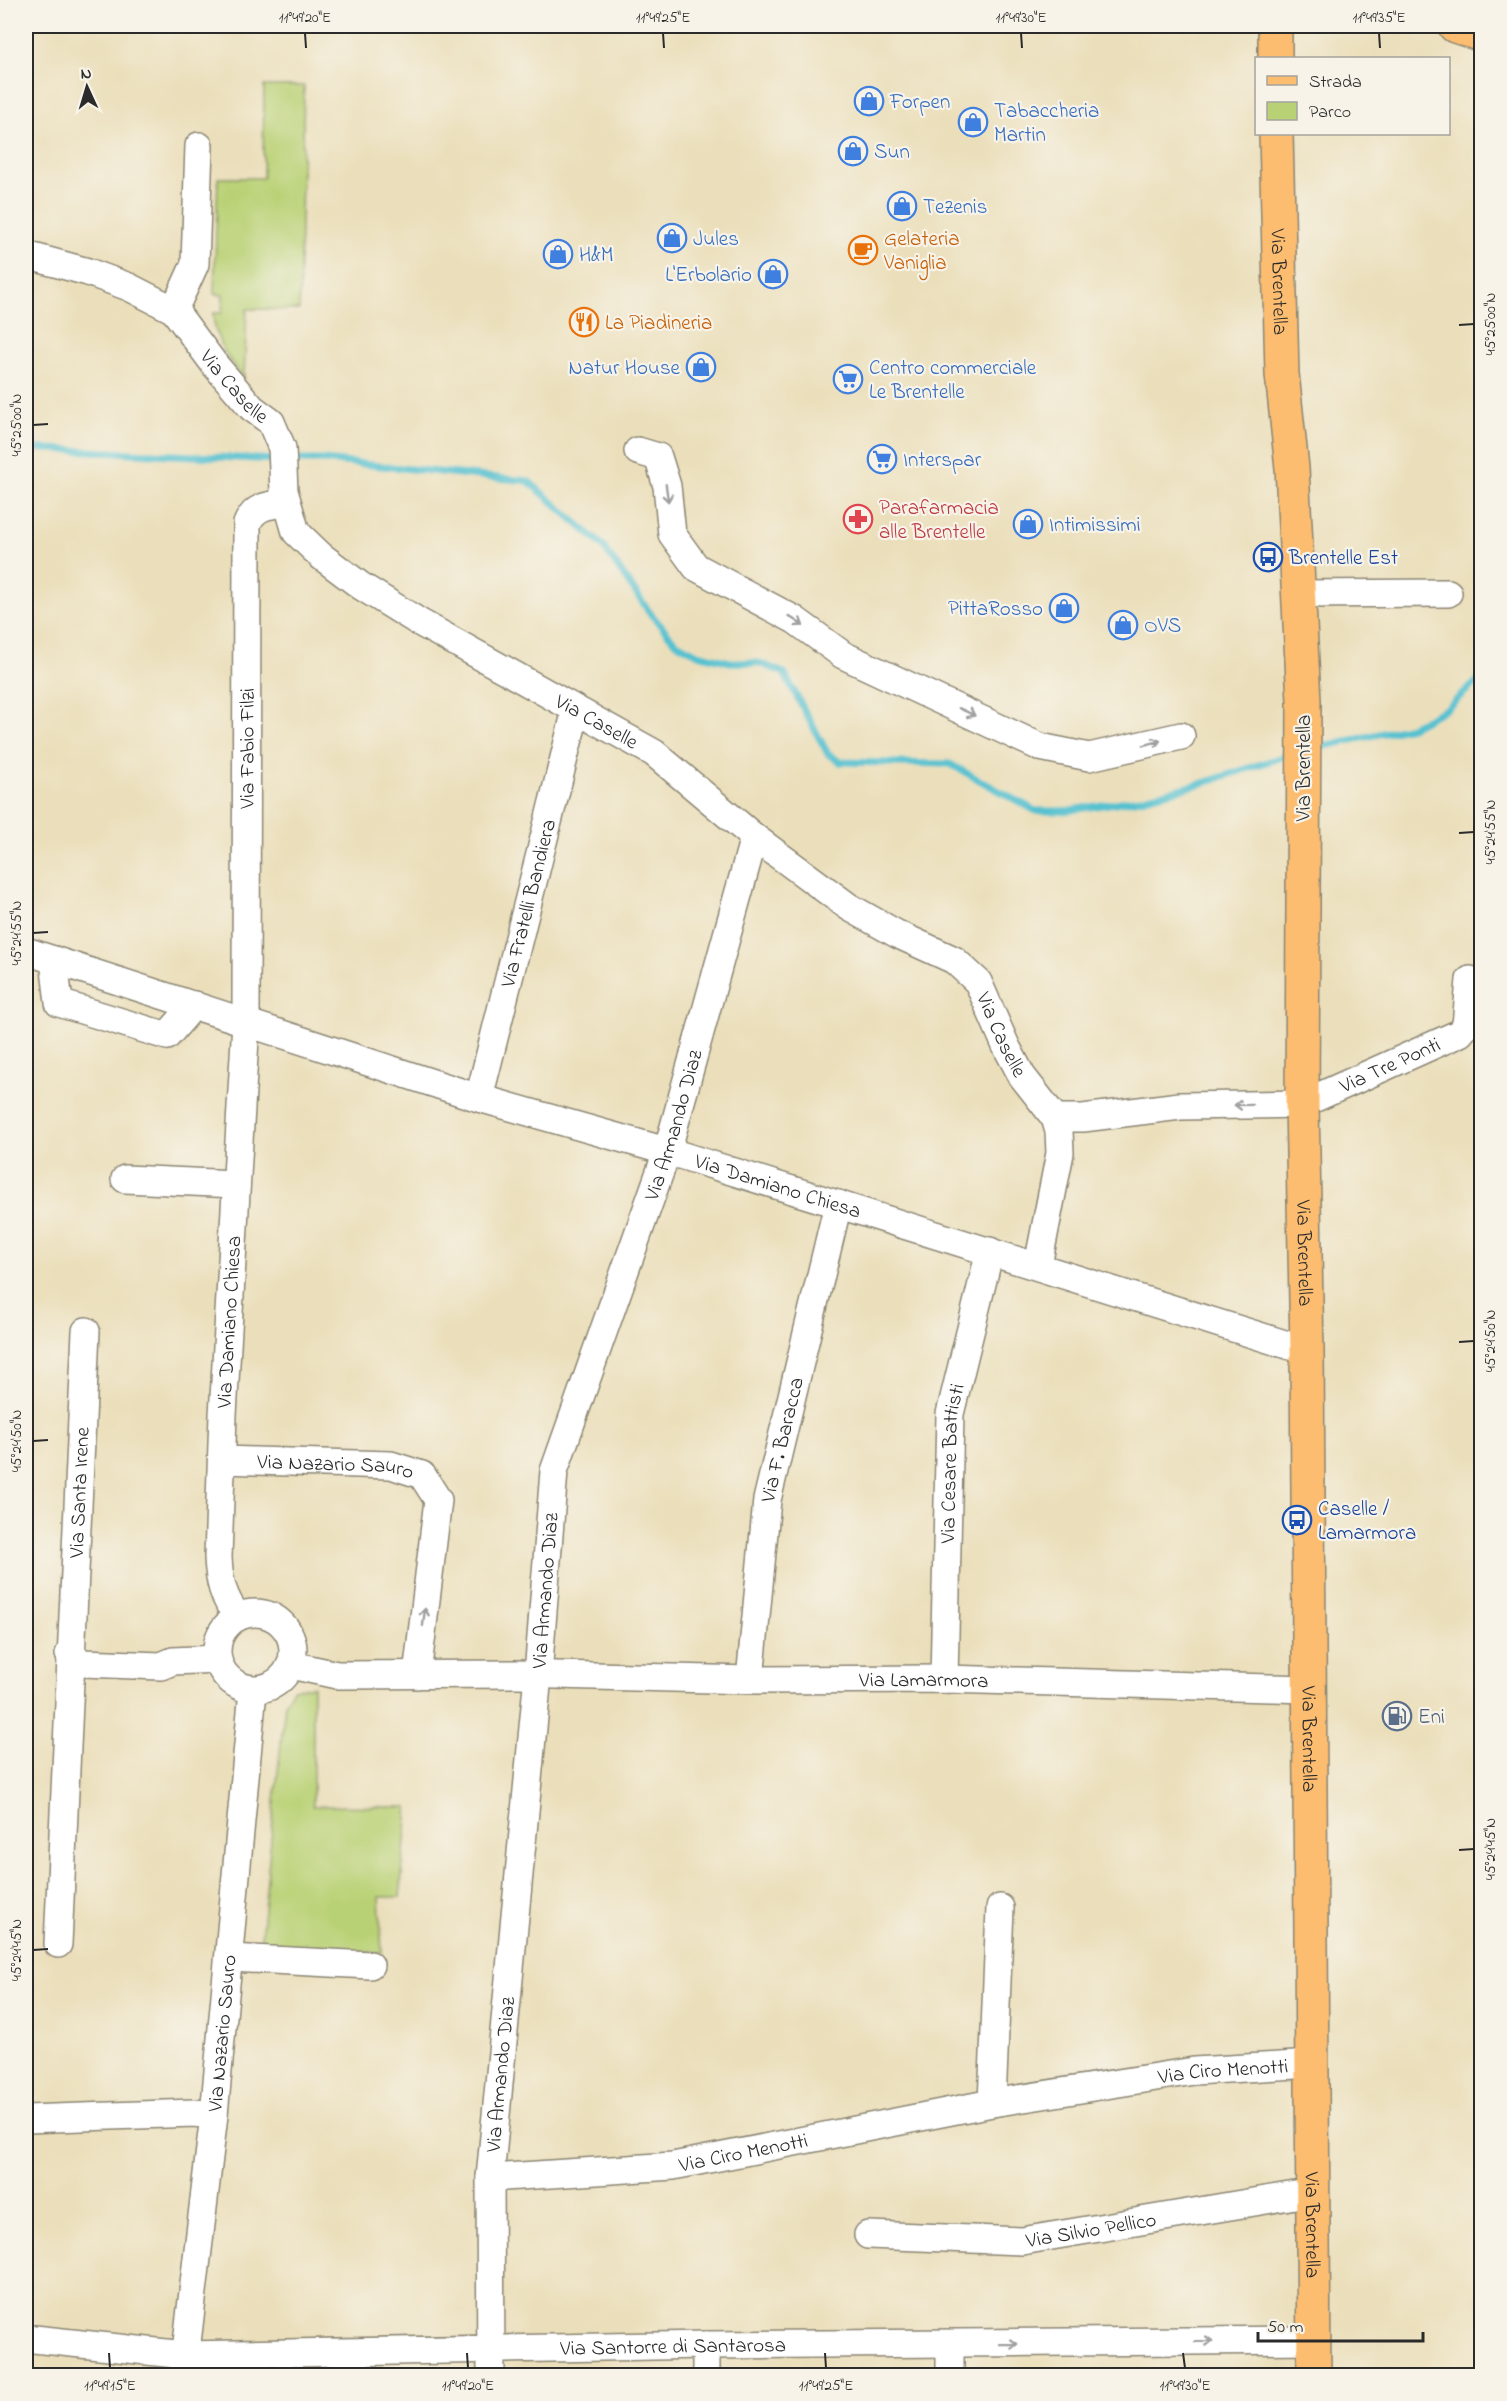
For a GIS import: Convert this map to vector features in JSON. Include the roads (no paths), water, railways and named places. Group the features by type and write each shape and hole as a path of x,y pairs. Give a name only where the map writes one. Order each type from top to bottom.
{"main road":[{"path":"1275,26 1275,57"},
{"path":"1455,26 1482,35"},
{"name":"Via Brentella","path":"1276,135 1282,374 1292,468 1304,701 1302,734 1304,768 1302,1104 1307,1352 1314,2376"}],"street":[{"path":"174,310 195,264 199,146"},
{"name":"Via Caselle","path":"26,255 129,287 174,310 215,365 252,408 271,422 282,448 285,492 296,532 321,556 361,586 419,622 654,753 754,837 849,907 897,934 954,960 978,982 1022,1076 1055,1118 1059,1131 1060,1153 1038,1265"},
{"path":"638,452 658,457 667,486 672,534 696,567 795,620 843,655 1040,747 1089,757 1181,736"},
{"name":"Via Fabio Filzi","path":"246,1022 247,524 251,513 285,492"},
{"path":"1298,594 1448,593"},
{"name":"Via Fratelli Bandiera","path":"479,1098 576,710"},
{"name":"Via Armando Diaz","path":"491,2363 490,2178 538,1675 554,1471 667,1152 754,837"},
{"name":"Via Damiano Chiesa","path":"26,951 479,1098 667,1152 1038,1265 1307,1352"},
{"path":"54,960 59,1003 167,1036 194,1005"},
{"name":"Via Tre Ponti","path":"1302,1104 1460,1033 1466,1026 1470,980"},
{"name":"Via Damiano Chiesa","path":"238,1617 228,1603 219,1580 222,1460 246,1022"},
{"path":"1055,1118 1083,1118 1180,1106 1302,1104"},
{"path":"125,1179 236,1184"},
{"name":"Via F. Baracca","path":"750,1680 767,1500 838,1204"},
{"name":"Via Cesare Battisti","path":"944,1679 950,1414 990,1251"},
{"name":"Via Santa Irene","path":"58,1944 69,1654 86,1331"},
{"name":"Via Nazario Sauro","path":"222,1460 391,1465 422,1474 438,1500 417,1675"},
{"path":"250,1613 264,1614 276,1619 285,1628 293,1645 291,1665 276,1683 253,1690 230,1680 221,1671 217,1659 218,1639 230,1622 238,1617 250,1613"},
{"path":"69,1654 83,1662 161,1666 172,1661 217,1659"},
{"path":"291,1665 338,1675 538,1675"},
{"name":"Via Lamarmora","path":"538,1675 750,1680 944,1679 1310,1689"},
{"name":"Via Nazario Sauro","path":"184,2365 214,2115 253,1690"},
{"path":"992,2103 999,1908"},
{"path":"230,1958 370,1965"},
{"name":"Via Ciro Menotti","path":"490,2178 673,2166 992,2103 1194,2071 1312,2064"},
{"path":"26,2119 194,2113 214,2115"},
{"name":"Via Silvio Pellico","path":"868,2235 1022,2241 1313,2192"},
{"name":"Via Santorre di Santarosa","path":"34,2339 184,2365 491,2363 706,2345 1314,2340"},
{"path":"950,2344 950,2376"},
{"path":"706,2345 706,2376"}],"waterway":[{"path":"26,448 278,460"},
{"path":"289,460 323,460 528,481 602,545 650,613 675,642 698,654 730,662 759,663 784,673 828,754 840,762 950,764 1036,811 1065,811 1140,799 1200,784 1295,753"},
{"path":"1311,749 1411,727 1446,709 1482,677"}],"place":[{"name":"Forpen","path":"869,101"},
{"name":"Tabaccheria Martin","path":"973,122"},
{"name":"Sun","path":"853,151"},
{"name":"Tezenis","path":"902,206"},
{"name":"Jules","path":"672,238"},
{"name":"Gelateria Vaniglia","path":"863,250"},
{"name":"H&M","path":"558,254"},
{"name":"L'Erbolario","path":"773,274"},
{"name":"La Piadineria","path":"584,322"},
{"name":"Natur House","path":"701,367"},
{"name":"Centro commerciale Le Brentelle","path":"848,379"},
{"name":"Interspar","path":"882,459"},
{"name":"Parafarmacia alle Brentelle","path":"858,519"},
{"name":"Intimissimi","path":"1028,524"},
{"name":"Brentelle Est","path":"1268,557"},
{"name":"PittaRosso","path":"1064,608"},
{"name":"OVS","path":"1123,625"},
{"name":"Caselle / Lamarmora","path":"1297,1520"},
{"name":"Eni","path":"1397,1716"}]}
